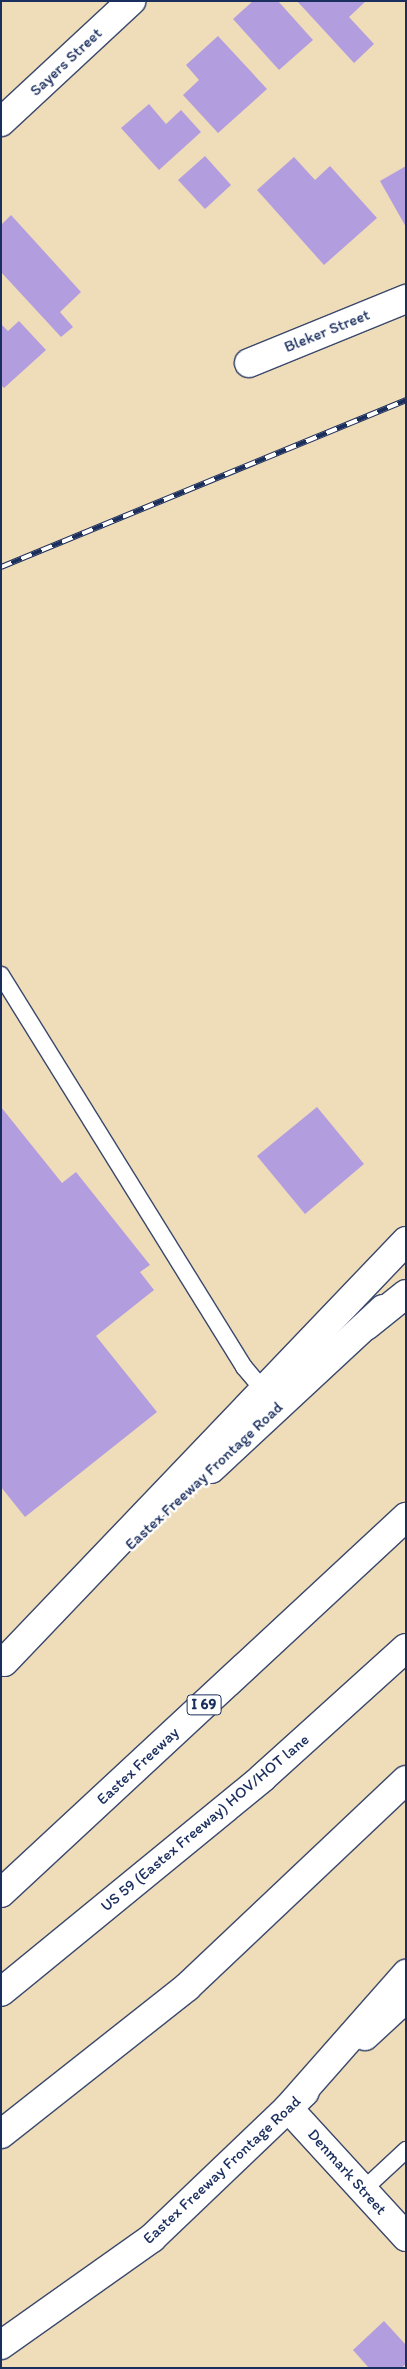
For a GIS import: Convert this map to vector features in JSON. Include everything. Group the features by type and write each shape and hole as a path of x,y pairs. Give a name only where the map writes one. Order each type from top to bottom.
{"main road":[{"name":"Sayers Street","path":"6,109 131,1"},
{"name":"Bleker Street","path":"249,363 406,299"},
{"path":"2,1661 406,1241"},
{"name":"Eastex Freeway Frontage Road","path":"2,1661 406,1287"},
{"path":"366,1326 406,1294"},
{"name":"Eastex Freeway","path":"1,1892 406,1517"},
{"name":"US 59 (Eastex Freeway) HOV/HOT lane","path":"1,1992 262,1778 406,1648"},
{"path":"1,2134 187,1988 406,1780"},
{"path":"288,2108 406,1974"},
{"name":"Eastex Freeway Frontage Road","path":"1,2345 152,2238 406,1998"},
{"name":"Denmark Street","path":"288,2108 406,2237"}],"lane":[{"path":"1,975 244,1367 263,1390"},
{"path":"363,2190 406,2150"}],"building":[{"path":"253,1 278,1 313,40 279,70 233,19"},
{"path":"297,1 366,1 349,17 374,44 354,63"},
{"path":"218,36 267,89 218,133 183,95 199,80 186,65"},
{"path":"149,104 166,124 181,110 201,132 159,170 121,128"},
{"path":"205,156 231,185 205,209 178,180"},
{"path":"294,157 315,180 330,166 377,218 324,265 257,190"},
{"path":"406,166 406,227 380,181"},
{"path":"11,215 81,292 60,312 73,327 61,337 1,272 1,225"},
{"path":"19,321 46,350 4,388 1,385 1,324 8,331"},
{"path":"1,1107 62,1183 76,1172 150,1265 140,1272 154,1290 96,1336 157,1412 25,1517 1,1487"},
{"path":"317,1107 364,1164 305,1214 257,1156"},
{"path":"384,2321 406,2345 406,2364 401,2368 369,2368 353,2350"}],"railway":[{"path":"1,567 406,400"}]}
